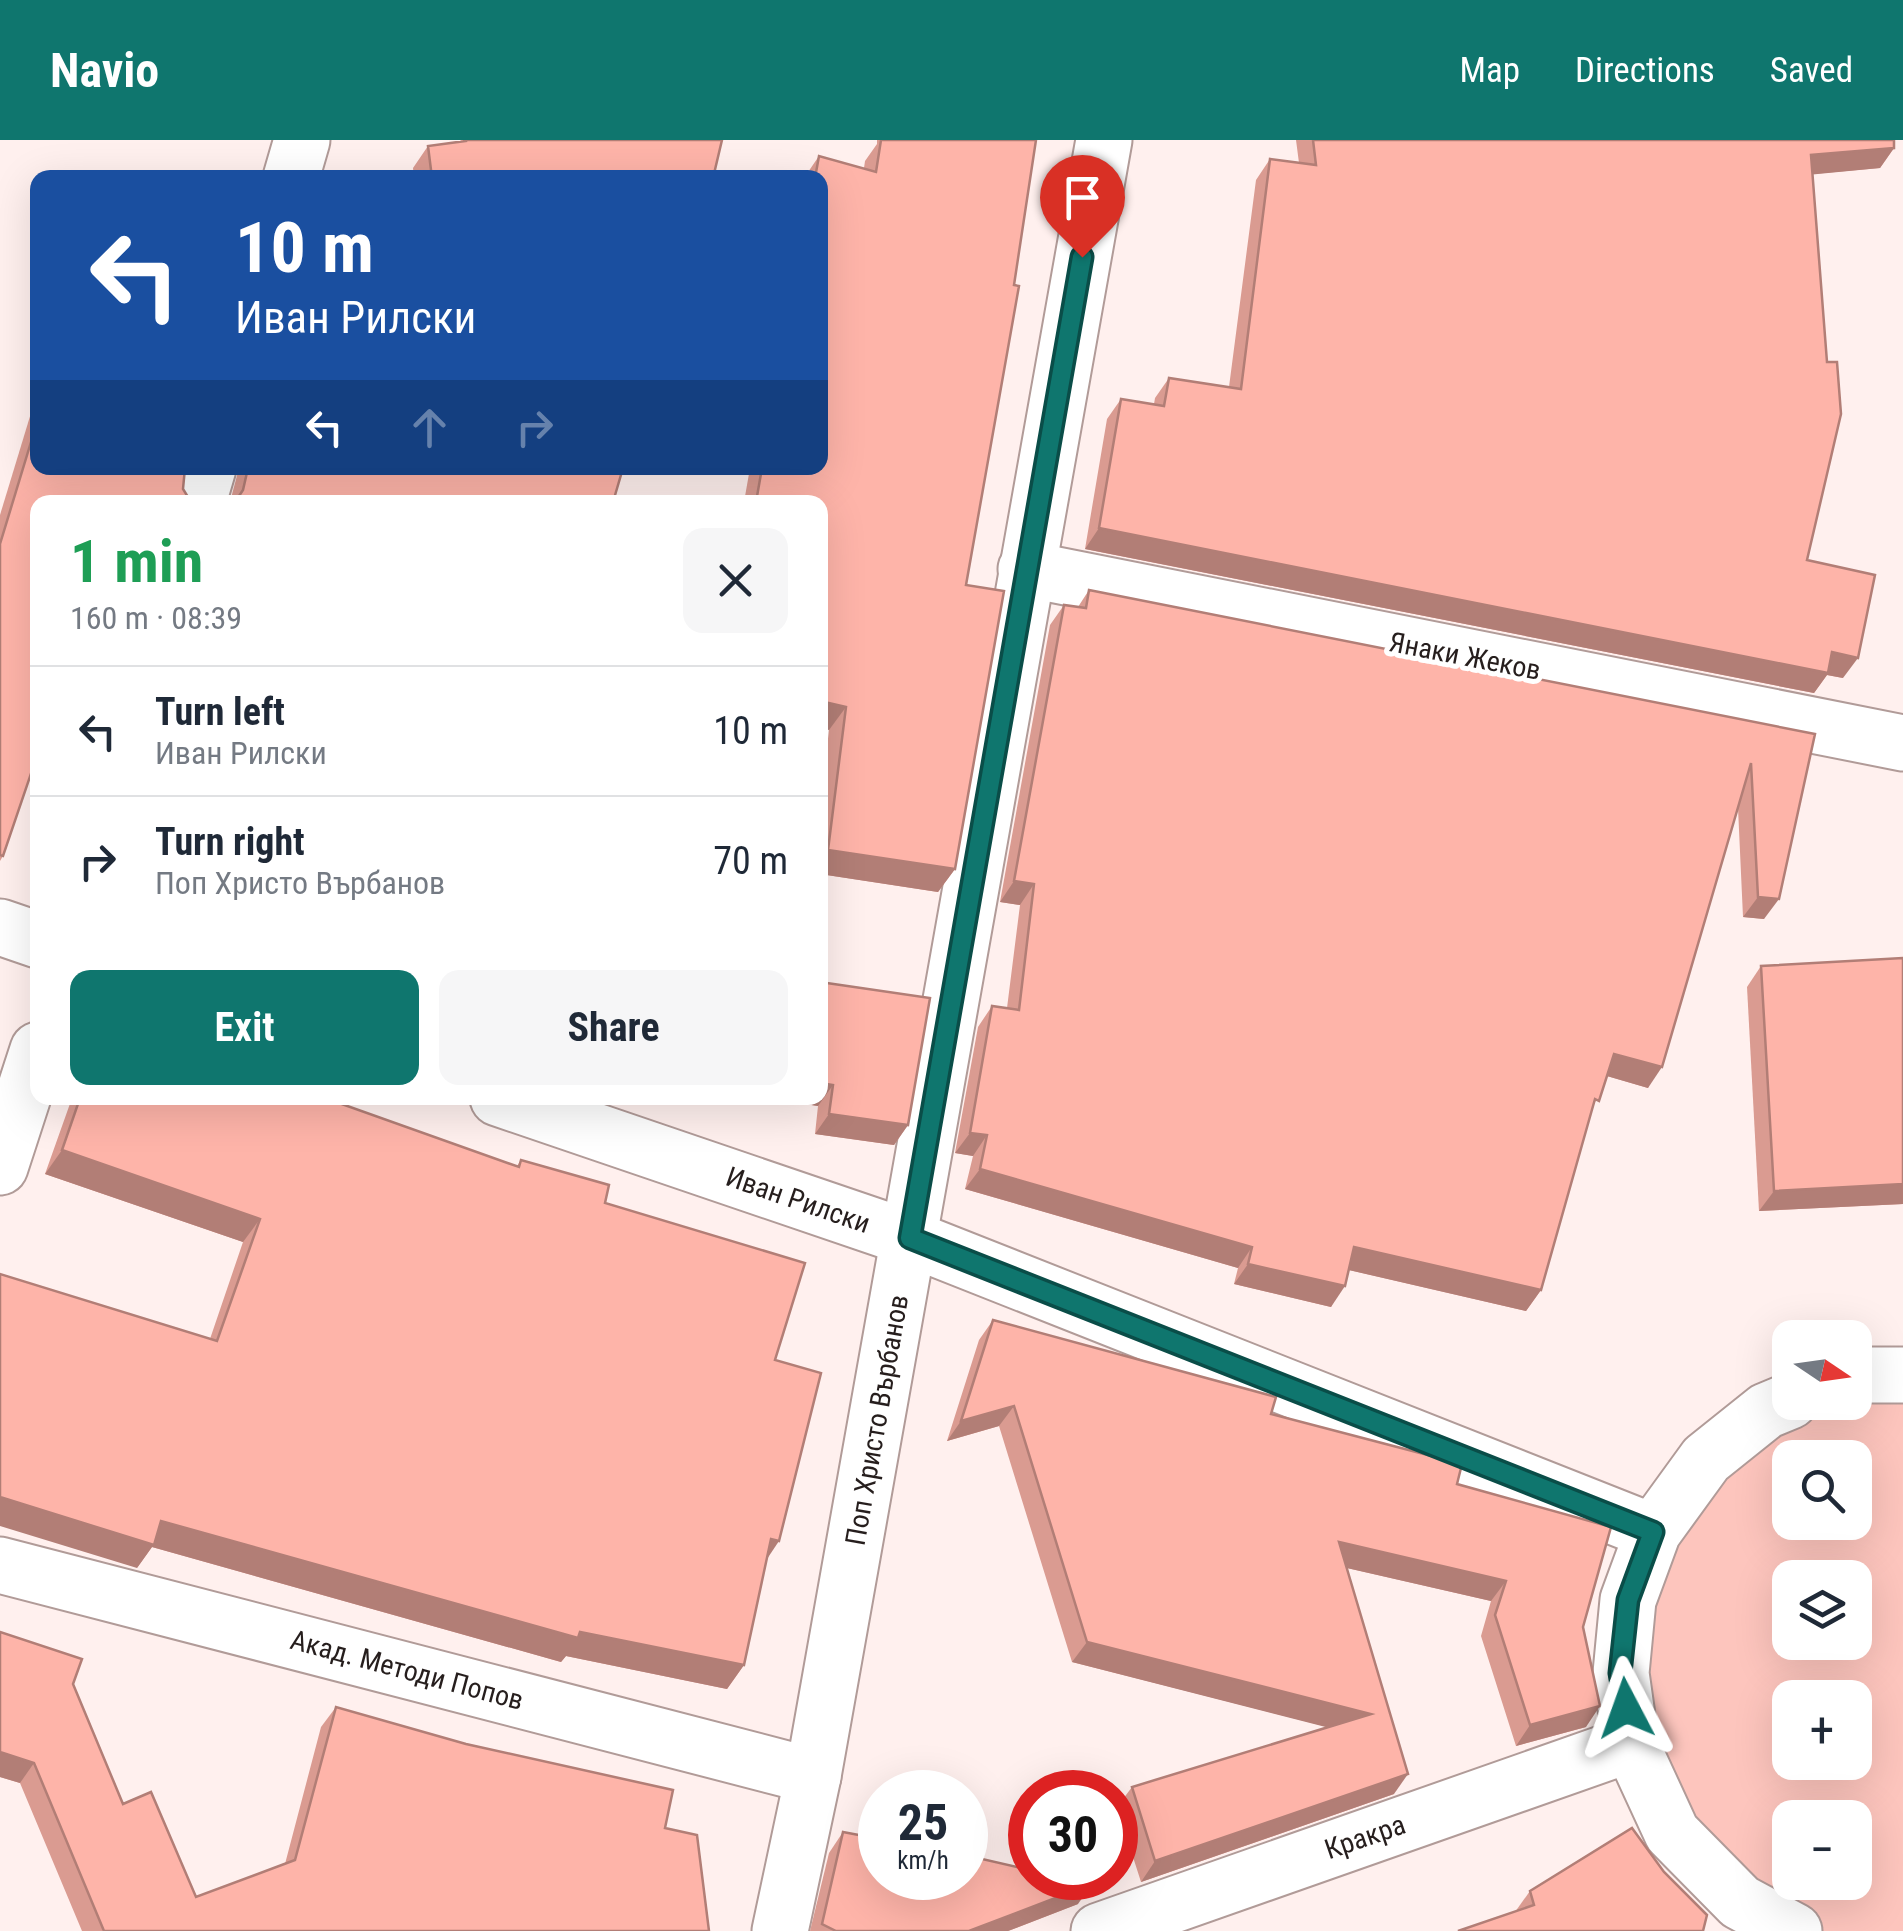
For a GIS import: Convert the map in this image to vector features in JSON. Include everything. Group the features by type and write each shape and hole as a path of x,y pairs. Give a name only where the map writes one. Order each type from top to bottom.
{"street":[{"path":"294,170 302,140"},
{"name":"Поп Христо Върбанов","path":"780,1931 813,1776 1104,140"},
{"name":"Янаки Жеков","path":"1026,569 1903,742"},
{"path":"0,928 30,937"},
{"path":"0,1167 30,1075"},
{"name":"Иван Рилски","path":"519,1105 910,1238 1653,1532"},
{"path":"1872,1375 1903,1375"},
{"path":"1772,1408 1706,1459 1653,1532 1628,1600 1620,1673 1631,1744 1672,1833 1740,1902 1788,1930"},
{"name":"Акад. Методи Попов","path":"0,1564 813,1776"},
{"name":"Кракра","path":"1099,1931 1631,1744"}],"shaded area":[{"path":"1903,1374 1903,1931 1796,1931 1672,1832 1621,1672 1653,1532 1772,1419 1872,1420 1872,1392"}],"building":[{"path":"722,140 715,170 431,170 428,146 465,141"},
{"path":"881,140 1036,140 1014,285 1019,286 966,585 1004,591 955,869 828,850 846,707 828,703 828,495 757,495 761,475 828,475 828,170 816,170 819,156 876,172"},
{"path":"1313,140 1894,140 1894,148 1811,155 1827,362 1837,362 1841,414 1807,560 1875,575 1858,658 1832,652 1828,673 1099,528 1121,399 1164,406 1169,378 1241,389 1270,159 1316,165"},
{"path":"30,445 30,475 184,475 187,495 30,495 30,777 3,856 0,855 0,544"},
{"path":"246,475 621,475 615,495 240,495"},
{"path":"1089,590 1815,734 1779,899 1758,897 1751,763 1662,1067 1614,1054 1599,1101 1595,1099 1541,1290 1354,1247 1345,1286 1248,1264 1252,1247 980,1169 987,1135 970,1133 992,1006 1019,1010 1034,884 1014,881 1064,605 1086,608"},
{"path":"1903,958 1903,1184 1774,1191 1761,966"},
{"path":"828,983 930,998 908,1125 829,1114 833,1085 828,1084"},
{"path":"78,1105 345,1105 519,1167 521,1160 609,1185 605,1203 805,1263 775,1360 821,1373 779,1541 771,1539 744,1665 580,1632 578,1638 161,1521 154,1545 0,1497 0,1274 217,1341 260,1219 62,1150"},
{"path":"993,1320 1276,1397 1271,1414 1462,1464 1457,1484 1611,1527 1583,1627 1600,1706 1530,1725 1495,1615 1506,1581 1339,1542 1408,1774 1155,1861 1138,1806 1138,1785 1371,1714 1087,1642 1014,1406 961,1421"},
{"path":"0,1632 82,1659 73,1684 123,1804 151,1792 196,1897 295,1860 336,1707 466,1744 673,1790 665,1828 697,1835 709,1931 104,1931 34,1763 0,1752"},
{"path":"1632,1828 1664,1872 1707,1915 1703,1931 1458,1931 1534,1905 1530,1891"},
{"path":"843,1832 858,1835 858,1900 988,1900 988,1860 1008,1865 1008,1900 1050,1900 969,1931 836,1931 822,1924"}],"route":[{"path":"1082,257 910,1238 1653,1532 1628,1600 1620,1673 1626,1708"}]}
